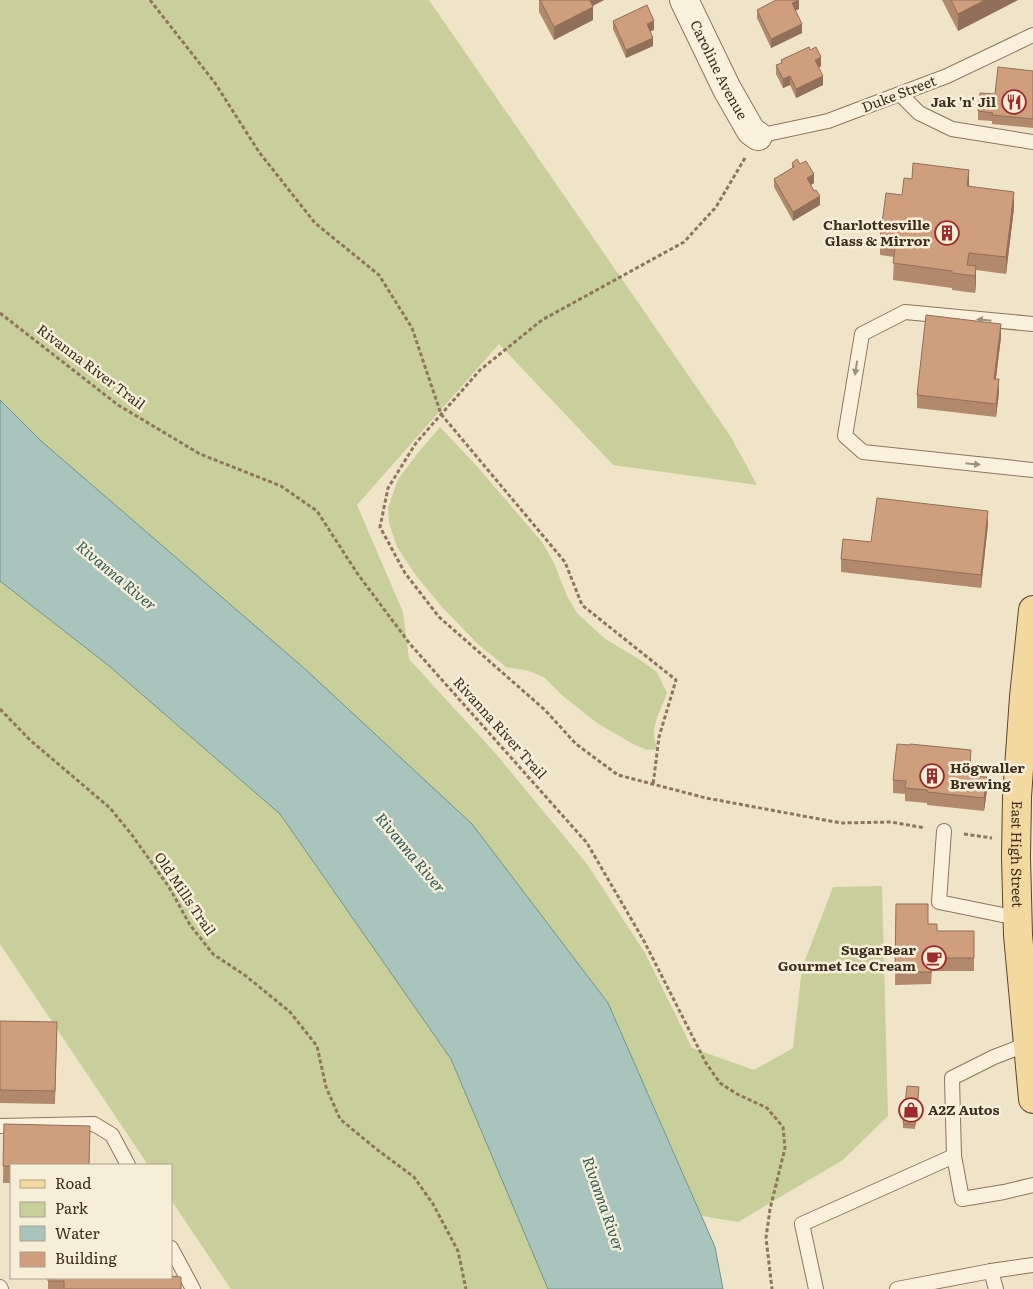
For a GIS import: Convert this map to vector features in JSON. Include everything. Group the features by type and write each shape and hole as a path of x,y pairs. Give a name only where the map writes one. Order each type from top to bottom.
{"main road":[{"name":"East High Street","path":"1033,610 1028,695 1017,797 1016,842 1029,1010 1028,1044 1033,1099"}],"street":[{"name":"Caroline Avenue","path":"684,0 727,89 751,132 758,136"}],"lane":[{"name":"Duke Street","path":"758,136 828,121 947,76 1033,35"},
{"path":"900,94 919,113 952,129 1033,142"},
{"path":"1033,324 905,312 862,334 845,436 863,452 1033,470"},
{"path":"944,831 939,902 1023,928"},
{"path":"1028,1044 994,1057 952,1078 954,1156 962,1199 1033,1185"},
{"path":"0,1126 94,1124 112,1135 127,1164"},
{"path":"816,1289 802,1224 954,1156"},
{"path":"172,1250 193,1289"},
{"path":"897,1289 1033,1265"},
{"path":"991,1271 996,1289"}],"path":[{"path":"150,0 216,83 259,152 315,223 379,275 412,328 441,414 566,562 582,605 676,680 659,737 654,784"},
{"path":"758,136 716,207 684,242 542,320 480,370 416,443 388,488 380,527 405,573 439,618 545,710 576,744 618,775 706,798 841,823 891,822 1016,842"},
{"name":"Rivanna River Trail","path":"0,313 118,405 200,454 281,486 317,511 357,573 410,644 587,843 644,941 715,1077 720,1084 767,1108 782,1127 785,1148 770,1209 766,1238 772,1289"},
{"name":"Old Mills Trail","path":"0,709 30,740 110,808 132,835 169,888 190,925 213,954 246,976 290,1012 317,1046 326,1087 340,1119 414,1177 432,1204 458,1251 466,1289"}],"green space":[{"path":"0,0 429,0 731,437 757,485 613,465 499,344 357,505 403,612 409,659 496,754 587,864 645,953 692,1048 754,1070 793,1048 802,968 833,887 882,886 888,1116 843,1160 738,1222 702,1216 608,1003 0,400"},
{"path":"440,427 474,463 542,542 577,613 604,638 657,672 667,693 654,728 657,749 647,750 633,744 597,723 563,696 544,677 528,671 506,667 478,644 442,607 417,577 397,547 389,523 388,508 398,479"},
{"path":"0,581 108,665 280,814 451,1059 548,1289 231,1289 172,1201 172,1164 147,1164 0,944"}],"water":[{"name":"Rivanna River","path":"0,400 40,440 305,669 472,824 608,1003 715,1247 723,1289 548,1289 451,1059 280,814 108,665 0,581"}],"building":[{"path":"540,0 590,0 593,7 554,27"},
{"path":"776,0 799,0 792,3 802,24 771,39 757,10"},
{"path":"951,0 985,0 958,14"},
{"path":"647,5 654,21 647,24 653,38 626,50 613,21"},
{"path":"809,47 810,50 816,47 821,57 815,60 823,76 796,89 790,76 783,79 776,65 782,63 781,60"},
{"name":"Jak 'n' Jil","path":"998,67 1033,71 1033,119 992,115 993,113 978,111 980,93 995,94"},
{"path":"797,159 800,164 806,161 814,174 807,178 814,191 816,190 820,196 793,212 774,179 794,167 792,163"},
{"name":"Charlottesville Glass & Mirror","path":"913,163 969,170 967,186 1014,192 1006,257 969,253 967,265 976,266 975,276 893,263 896,240 880,238 886,193 902,195 904,178 912,179"},
{"path":"926,315 1001,324 994,379 999,379 996,404 917,395"},
{"path":"877,498 988,511 981,575 841,559 843,539 871,542"},
{"name":"Högwaller Brewing","path":"897,744 971,750 969,776 987,777 984,798 905,788 906,781 893,780"},
{"name":"SugarBear Gourmet Ice Cream","path":"896,904 928,904 928,924 937,924 937,931 974,931 974,958 932,958 931,972 895,972"},
{"path":"0,1021 57,1022 55,1091 0,1090"},
{"name":"A2Z Autos","path":"907,1086 919,1087 915,1125 903,1123"},
{"path":"4,1124 90,1126 89,1164 10,1164 10,1166 3,1166"},
{"path":"172,1276 181,1277 181,1289 64,1289 64,1281 48,1281 48,1279 172,1279"}],"place":[{"name":"Jak 'n' Jil","path":"1014,102"},
{"name":"Charlottesville Glass & Mirror","path":"947,233"},
{"name":"Högwaller Brewing","path":"932,776"},
{"name":"SugarBear Gourmet Ice Cream","path":"934,958"},
{"name":"A2Z Autos","path":"911,1110"}]}
